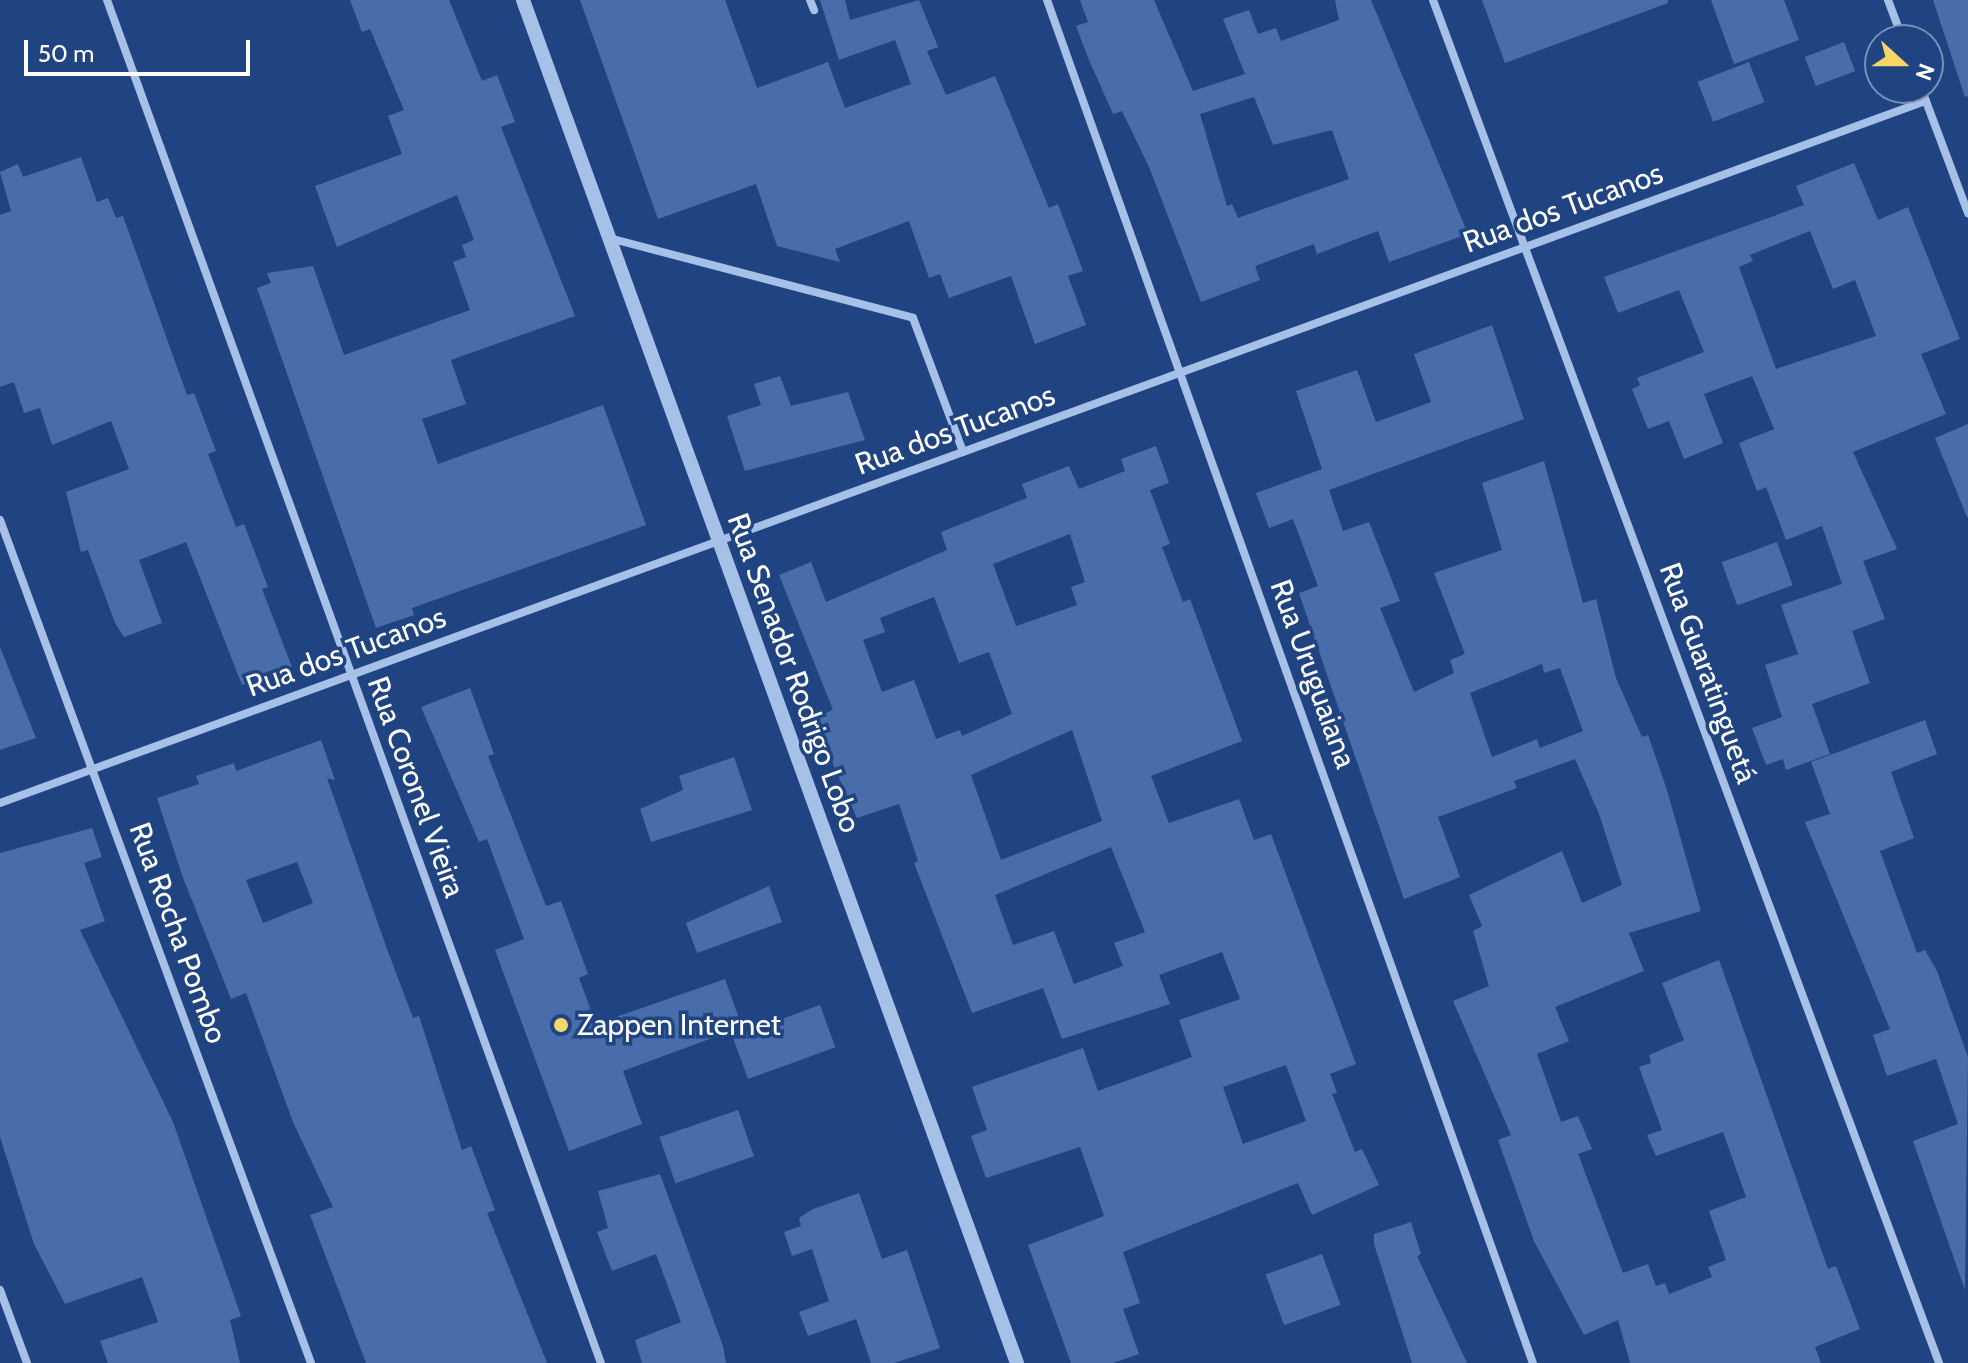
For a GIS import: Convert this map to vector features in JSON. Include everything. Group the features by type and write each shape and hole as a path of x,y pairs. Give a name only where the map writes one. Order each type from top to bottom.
{"street":[{"name":"Rua Coronel Vieira","path":"107,0 601,1363"},
{"name":"Rua Senador Rodrigo Lobo","path":"523,0 1017,1363"},
{"path":"810,0 814,10"},
{"name":"Rua Uruguaiana","path":"1047,0 1533,1363"},
{"name":"Rua Guaratinguetá","path":"1433,0 1939,1363"},
{"path":"1888,0 1897,24"},
{"name":"Rua dos Tucanos","path":"0,803 1918,104"},
{"path":"1927,104 1968,213"},
{"path":"609,238 913,318 963,452"},
{"name":"Rua Rocha Pombo","path":"0,520 311,1363"},
{"path":"0,1290 27,1363"}],"building":[{"path":"350,0 449,0 482,81 497,75 515,122 501,127 575,316 451,360 466,404 422,419 438,464 603,405 646,525 412,608 414,615 376,628 257,288 271,283 267,273 313,266 344,355 470,310 453,262 466,257 462,245 474,240 457,195 337,247 315,186 402,154 388,116 404,110 370,29 362,32"},
{"path":"580,0 725,0 757,88 828,62 845,108 911,84 895,40 839,60 820,0 845,0 850,20 919,0 938,47 927,51 946,95 995,76 1049,208 1058,204 1083,271 1068,276 1086,325 1035,344 1011,276 949,298 940,274 929,278 909,221 835,249 840,262 777,246 756,184 658,219"},
{"path":"1080,0 1154,0 1193,91 1245,74 1223,19 1249,10 1258,34 1276,28 1281,41 1339,20 1335,0 1371,0 1468,234 1389,262 1378,231 1317,254 1314,244 1255,266 1260,280 1201,302 1149,167 1122,111 1113,114 1089,60 1076,26 1088,22","holes":["1254,97 1273,145 1332,130 1349,179 1238,218 1232,204 1227,206 1200,114"]},
{"path":"1482,0 1668,0 1668,3 1505,63"},
{"path":"1711,0 1784,0 1799,40 1734,64"},
{"path":"1933,0 1968,0 1968,96 1965,97 1944,33 1944,24 1941,24"},
{"path":"1844,42 1855,71 1816,86 1805,57"},
{"path":"1749,62 1764,102 1713,122 1698,82"},
{"path":"81,157 97,202 108,198 116,218 123,216 187,395 194,393 216,451 208,454 236,527 244,524 268,587 262,589 292,667 242,685 186,542 139,560 162,623 124,637 115,623 88,550 81,552 66,492 129,469 111,421 52,445 40,408 24,413 14,382 0,387 0,215 11,211 0,172 18,164 23,177"},
{"path":"1854,163 1878,220 1908,207 1960,339 1921,354 1946,414 1853,452 1897,549 1863,561 1885,619 1852,631 1870,683 1812,704 1830,754 1786,770 1783,759 1766,765 1752,728 1782,717 1765,665 1798,654 1781,605 1842,584 1822,526 1786,540 1766,487 1757,491 1739,443 1774,429 1752,376 1704,394 1723,443 1684,459 1669,421 1648,429 1632,389 1640,385 1637,378 1704,352 1679,290 1618,313 1604,277 1804,205 1796,186","holes":["1810,231 1833,289 1855,280 1876,336 1776,369 1739,267 1753,261 1750,255"]},
{"path":"1492,325 1524,419 1329,490 1343,531 1369,522 1400,601 1380,608 1414,692 1454,673 1450,660 1465,654 1434,573 1502,550 1482,483 1544,461 1583,603 1596,599 1616,678 1642,737 1648,735 1667,790 1701,911 1629,933 1644,971 1555,1007 1569,1041 1537,1054 1561,1122 1578,1116 1592,1149 1578,1154 1623,1273 1648,1264 1656,1286 1665,1283 1669,1294 1712,1277 1708,1267 1726,1260 1709,1211 1746,1197 1723,1132 1656,1156 1647,1135 1662,1130 1639,1067 1651,1063 1649,1055 1684,1040 1662,983 1719,960 1828,1269 1836,1266 1860,1329 1815,1347 1821,1363 1630,1363 1618,1320 1584,1335 1534,1241 1498,1140 1511,1135 1453,1001 1489,986 1473,931 1482,926 1469,895 1562,851 1582,903 1622,885 1599,814 1575,759 1514,781 1517,788 1438,817 1460,877 1404,899 1299,593 1318,586 1293,519 1269,528 1256,493 1322,469 1296,391 1357,370 1376,422 1431,402 1414,354","holes":["1542,664 1544,673 1560,668 1583,731 1540,748 1537,739 1492,757 1470,693"]},
{"path":"780,376 791,406 848,392 865,440 745,471 727,416 761,405 754,384"},
{"path":"1968,424 1968,517 1967,517 1935,438"},
{"path":"1156,446 1169,483 1150,490 1170,544 1162,547 1183,602 1190,599 1242,741 1151,776 1169,823 1239,799 1254,840 1271,834 1356,1064 1330,1074 1337,1093 1332,1094 1355,1152 1362,1149 1379,1185 1312,1215 1298,1183 1123,1252 1140,1303 1123,1309 1139,1354 1113,1363 1071,1363 1028,1245 1104,1216 1080,1147 986,1178 971,1136 987,1130 972,1087 1083,1048 1098,1091 1192,1057 1179,1020 1240,999 1222,952 1159,975 1170,1004 1062,1039 1043,988 972,1013 914,863 918,861 899,804 857,818 835,769 816,717 833,710 779,575 811,562 826,602 947,550 941,532 1027,498 1022,484 1069,466 1079,489 1125,471 1121,459","holes":["1070,534 1085,582 1071,587 1077,605 1016,626 993,564","934,597 959,663 989,652 1012,714 962,736 960,730 936,739 914,680 882,692 863,640 885,632 880,618","1072,730 1102,821 1001,860 971,775","1111,847 1145,932 1114,943 1123,966 1074,984 1054,931 1013,945 995,895","1286,1065 1306,1121 1243,1144 1223,1087"]},
{"path":"1777,542 1793,585 1737,605 1722,562"},
{"path":"0,647 36,738 0,750"},
{"path":"470,688 494,754 488,756 546,906 561,901 588,974 579,978 596,1024 725,979 742,1027 623,1071 642,1124 569,1151 495,950 524,939 487,839 479,842 421,707"},
{"path":"1925,720 1937,754 1891,772 1914,838 1880,851 1917,953 1925,950 1937,971 1968,1057 1965,1290 1913,1141 1958,1124 1936,1059 1887,1076 1873,1035 1890,1029 1805,822 1830,814 1811,762"},
{"path":"321,740 335,780 327,778 387,949 413,1018 419,1016 462,1150 471,1146 495,1210 487,1213 547,1363 366,1363 310,1215 333,1207 293,1122 246,993 231,999 182,875 157,798 199,784 196,776 234,763 236,771","holes":["297,862 313,903 263,923 246,880"]},
{"path":"734,757 752,810 651,842 640,809 683,790 679,776"},
{"path":"92,828 102,857 84,863 105,921 80,930 173,1122 241,1316 230,1320 240,1363 108,1363 100,1341 158,1322 142,1277 65,1304 34,1244 0,1137 0,853"},
{"path":"769,886 782,922 697,953 686,923"},
{"path":"820,1005 835,1047 748,1079 733,1037"},
{"path":"738,1110 754,1156 675,1183 660,1137"},
{"path":"660,1174 723,1346 726,1363 642,1363 635,1340 681,1322 656,1254 612,1271 597,1232 608,1228 598,1191"},
{"path":"859,1193 882,1259 907,1250 940,1348 894,1363 871,1363 856,1319 808,1336 799,1312 829,1301 812,1249 792,1256 784,1232 801,1226 799,1218 813,1209"},
{"path":"1411,1222 1421,1254 1417,1256 1467,1363 1412,1363 1374,1244 1374,1234"},
{"path":"1322,1254 1340,1305 1284,1325 1266,1275"}],"place":[{"name":"Zappen Internet","path":"561,1025"}]}
